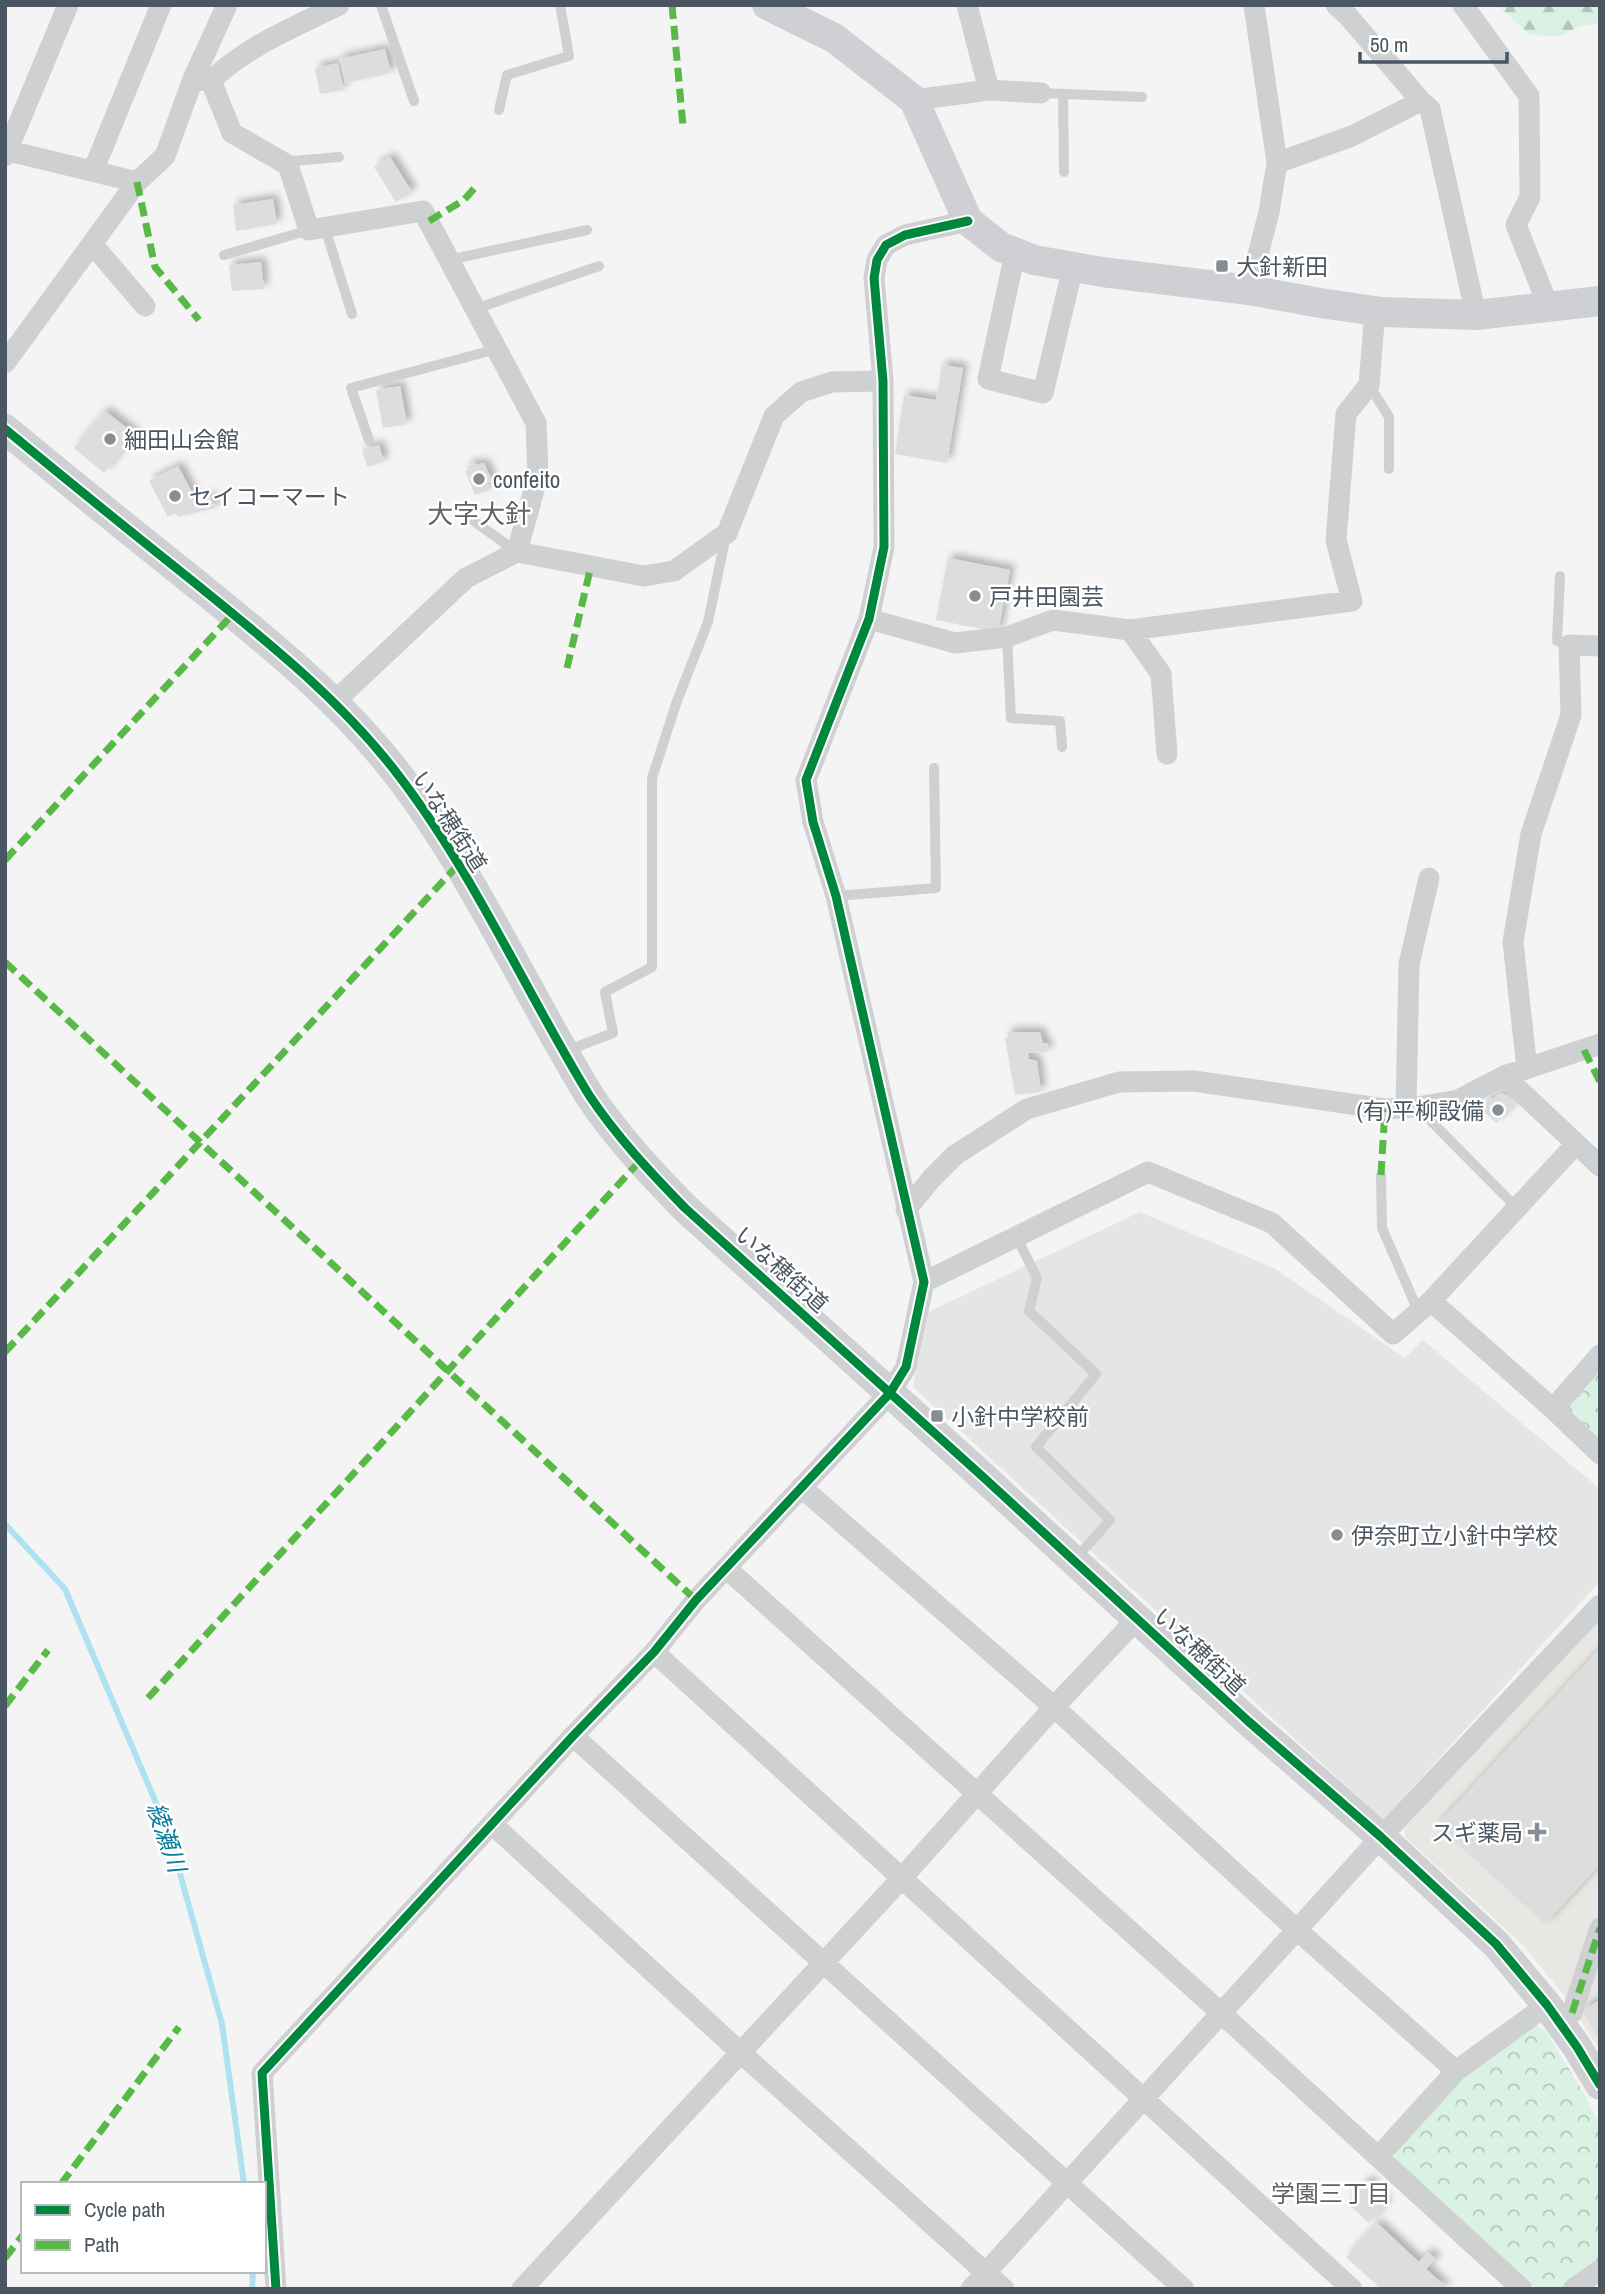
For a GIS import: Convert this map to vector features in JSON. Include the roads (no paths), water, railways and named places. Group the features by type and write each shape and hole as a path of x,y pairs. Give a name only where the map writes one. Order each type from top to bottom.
{"street":[{"path":"68,5 6,152 137,182"},
{"path":"93,171 160,5"},
{"path":"5,363 137,182 165,156 202,80 227,5"},
{"path":"202,80 291,28 339,5"},
{"path":"767,5 834,38 914,100 968,221 1001,247 1034,260 1249,290 1375,311 1476,315 1600,301"},
{"path":"967,5 989,90"},
{"path":"1249,290 1269,212 1277,163 1254,5"},
{"path":"1336,5 1430,109 1476,315"},
{"path":"1463,5 1529,96 1530,197 1516,225 1549,308"},
{"path":"202,80 232,134 288,165 317,229 423,211 536,423 538,475 517,552"},
{"path":"914,100 989,90 1041,93"},
{"path":"1277,163 1352,136 1421,101"},
{"path":"276,2289 262,2073 654,1652 726,1568 890,1393 906,1367 924,1282 836,897 813,822 806,780 869,619 884,547 883,381 874,278 877,260 886,245 905,235 968,221"},
{"path":"93,245 145,306"},
{"path":"1015,253 988,379 1043,393 1073,267"},
{"path":"869,619 955,643 1007,637 1053,620 1130,630 1352,601 1336,540 1346,414 1369,385 1375,311"},
{"path":"334,702 466,578 517,552 644,576 674,571 727,533 774,416 801,392 832,382 883,381"},
{"name":"いな穂街道","path":"5,429 281,653 368,738 426,814 458,865 563,1052 609,1125 639,1161 685,1208 1496,1944 1560,2009 1577,2047 1600,2085"},
{"path":"1130,630 1161,674 1167,754"},
{"path":"1527,1069 1513,942 1531,834 1571,715 1569,645 1600,646"},
{"path":"1412,1107 1409,964 1429,878"},
{"path":"906,1210 955,1154 1027,1109 1119,1082 1194,1081 1385,1109 1412,1107 1458,1100 1504,1076 1600,1044"},
{"path":"1504,1076 1600,1166"},
{"path":"924,1282 1149,1172 1272,1223 1393,1334 1425,1307 1576,1144"},
{"path":"1425,1307 1553,1409 1600,1454"},
{"path":"1553,1409 1600,1355"},
{"path":"801,1487 1054,1707 1297,1930 1456,2071"},
{"path":"726,1568 1220,2012 1522,2289"},
{"path":"971,2289 1220,2012 1600,1605"},
{"path":"522,2289 1137,1619"},
{"path":"654,1652 1352,2289"},
{"path":"573,1736 1069,2182 1184,2289"},
{"path":"492,1824 1004,2289"},
{"path":"1378,2157 1456,2071 1560,2009 1600,1928"},
{"path":"1573,2289 1600,2270"}],"lane":[{"path":"381,5 414,101"},
{"path":"499,110 507,75 569,56 560,5"},
{"path":"1041,93 1142,97"},
{"path":"1063,94 1064,173"},
{"path":"288,165 293,161 340,158"},
{"path":"224,255 317,229 352,314"},
{"path":"449,260 587,230"},
{"path":"475,309 599,266"},
{"path":"369,440 351,388 497,349"},
{"path":"1369,385 1388,417 1389,469"},
{"path":"468,517 517,552"},
{"path":"563,1052 613,1033 605,992 652,967 652,778 677,701 708,622 727,533"},
{"path":"1560,576 1557,641 1569,645"},
{"path":"1007,637 1011,718 1060,721 1062,747"},
{"path":"836,897 936,888 934,768"},
{"path":"1412,1107 1516,1207"},
{"path":"1381,1175 1382,1228 1425,1307"},
{"path":"1017,1238 1037,1278 1029,1311 1096,1374 1036,1447 1110,1520 1074,1560"}],"waterway":[{"name":"綾瀬川","path":"5,1524 65,1589 168,1831 222,2024 244,2182"},
{"name":"綾瀬川","path":"252,2289 253,2273"}],"place":[{"name":"大針新田","path":"1222,266"},
{"name":"細田山会館","path":"110,439"},
{"name":"confeito","path":"479,479"},
{"name":"セイコーマート","path":"175,496"},
{"name":"戸井田園芸","path":"975,596"},
{"name":"(有)平柳設備","path":"1498,1110"},
{"name":"小針中学校前","path":"937,1416"},
{"name":"伊奈町立小針中学校","path":"1337,1535"},
{"name":"スギ薬局","path":"1537,1832"}],"district":[{"name":"大字大針","path":"479,513"},
{"name":"学園三丁目","path":"1331,2193"}]}
